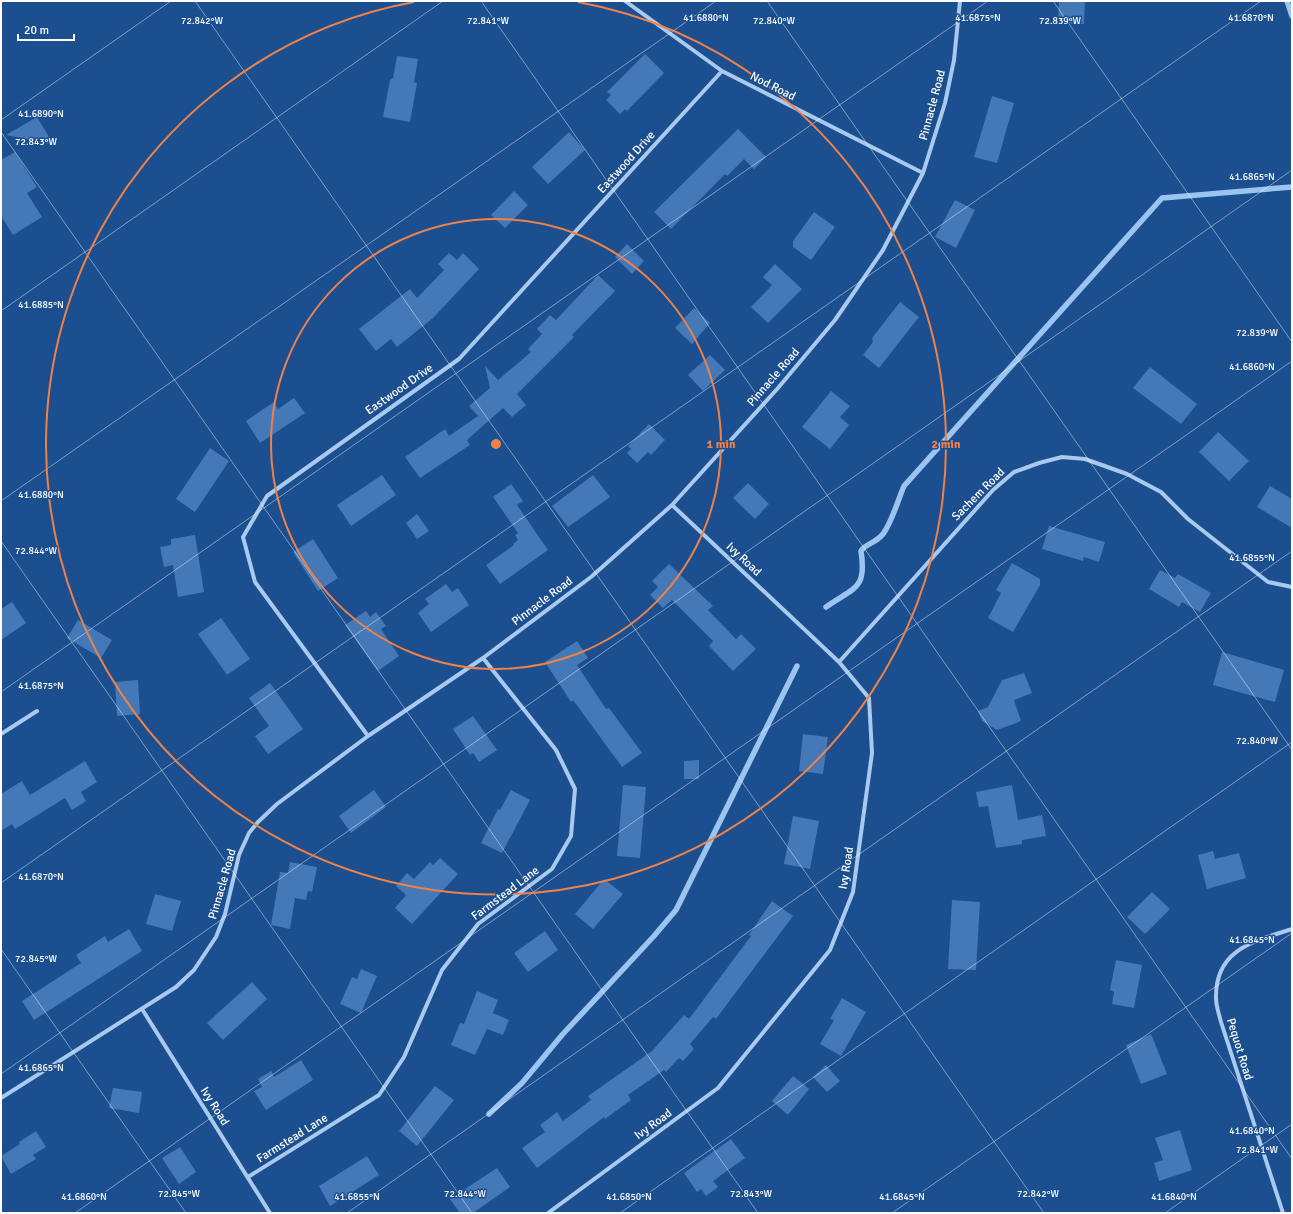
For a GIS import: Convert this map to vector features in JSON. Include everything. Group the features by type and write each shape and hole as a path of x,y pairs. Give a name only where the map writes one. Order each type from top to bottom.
{"street":[{"name":"Nod Road","path":"625,1 722,71 923,173"},
{"name":"Pinnacle Road","path":"1,1098 176,987 194,970 216,937 225,914 239,855 249,833 258,822 277,804 368,736 482,658 591,577 672,505 778,388 835,320 883,250 923,173 945,104 954,60 960,1"},
{"name":"Eastwood Drive","path":"368,736 255,582 243,537 267,496 459,359 722,71"},
{"name":"Sachem Road","path":"839,662 993,490 1014,472 1062,457 1085,459 1127,474 1161,492 1188,519 1268,582 1292,587"},
{"name":"Ivy Road","path":"548,1213 718,1088 830,950 853,892 872,753 869,698 839,662 672,505"},
{"name":"Farmstead Lane","path":"248,1177 379,1096 404,1057 442,970 478,924 552,869 571,836 574,789 556,750 482,658"},
{"path":"1,734 37,710"},
{"name":"Pequot Road","path":"1283,1213 1221,1022 1216,999 1216,987 1221,971 1230,957 1242,946 1292,929"},
{"name":"Ivy Road","path":"142,1009 270,1213"}],"building":[{"path":"1059,1 1085,1 1084,24 1058,23"},
{"path":"645,54 664,73 627,111 625,109 620,114 606,100 611,95 607,92"},
{"path":"397,56 418,59 414,82 417,83 410,122 383,117 390,80 393,78"},
{"path":"992,96 1014,103 997,163 974,157"},
{"path":"37,117 54,145 6,135"},
{"path":"738,129 766,157 754,169 744,159 727,176 725,174 671,229 654,212"},
{"path":"569,132 585,150 548,184 532,167"},
{"path":"15,152 37,187 27,193 42,217 13,235 1,216 1,160"},
{"path":"514,191 528,205 505,228 491,215"},
{"path":"955,200 975,210 956,248 935,237"},
{"path":"814,212 835,227 811,260 793,247 793,241"},
{"path":"627,244 644,261 632,274 615,257"},
{"path":"449,253 457,260 463,253 479,269 433,318 397,347 391,339 376,351 359,329 410,289 417,298 444,270 438,264"},
{"path":"775,264 802,289 768,323 751,307 772,285 763,277"},
{"path":"598,275 615,291 572,335 574,337 517,394 526,405 512,417 503,408 467,440 470,445 420,478 405,457 445,429 449,436 478,416 469,406 490,388 485,366 498,380 531,352 528,349 542,334 537,329 550,315 556,320"},
{"path":"900,302 919,317 879,368 863,355 873,342 872,338"},
{"path":"694,308 710,323 692,344 675,328"},
{"path":"710,355 725,370 703,391 688,375"},
{"path":"1150,367 1197,404 1181,424 1133,388"},
{"path":"831,391 850,406 840,417 849,425 830,449 802,427"},
{"path":"294,398 305,413 260,443 246,421 274,402 278,409"},
{"path":"649,424 665,440 651,455 648,452 637,463 627,453 631,449 628,446"},
{"path":"1218,432 1249,461 1229,481 1199,452"},
{"path":"210,448 229,461 195,512 176,499"},
{"path":"382,475 396,495 351,526 337,505"},
{"path":"593,475 610,497 568,527 552,506"},
{"path":"748,483 769,504 755,519 733,498"},
{"path":"511,484 523,501 517,505 548,550 500,584 486,565 514,545 513,544 518,540 515,535 518,533 493,497"},
{"path":"1270,486 1292,499 1292,528 1257,507"},
{"path":"417,514 429,531 417,539 406,523"},
{"path":"1049,526 1105,542 1099,562 1084,557 1083,561 1042,549"},
{"path":"195,535 204,592 178,597 173,565 164,567 160,547 171,545 171,539"},
{"path":"313,539 338,578 318,591 293,552"},
{"path":"1012,563 1040,579 1040,585 1013,632 988,618 1001,593 996,590"},
{"path":"669,564 713,606 708,610 736,639 741,634 756,649 733,671 709,646 713,641 672,600 663,608 650,595 658,587 652,581"},
{"path":"1160,570 1175,578 1178,574 1211,593 1200,612 1182,602 1179,607 1149,589"},
{"path":"446,584 452,592 458,588 469,605 431,632 418,613 429,604 425,599"},
{"path":"12,602 26,623 1,640 1,609"},
{"path":"366,611 370,617 376,612 386,626 381,629 399,656 378,671 345,625"},
{"path":"221,618 250,659 227,675 198,634"},
{"path":"78,620 112,640 101,658 67,638"},
{"path":"577,641 588,658 577,665 606,709 609,708 642,753 622,767 573,700 571,702 545,662"},
{"path":"1222,652 1284,670 1275,702 1213,685"},
{"path":"1024,673 1032,693 1014,700 1021,721 997,730 982,721 978,711 988,707 1002,680"},
{"path":"138,680 140,714 117,716 115,682"},
{"path":"270,683 303,729 268,754 255,736 269,726 249,698"},
{"path":"473,716 497,750 479,762 473,753 470,755 453,729"},
{"path":"803,734 828,737 823,774 799,771"},
{"path":"699,760 699,779 684,779 684,761"},
{"path":"85,761 97,782 81,792 86,801 72,810 65,798 15,829 12,824 1,831 1,794 22,781 30,795"},
{"path":"623,785 646,787 640,858 617,856"},
{"path":"1012,785 1018,820 1042,815 1046,836 1022,840 1022,844 996,848 988,806 979,807 976,792"},
{"path":"374,790 386,807 351,833 339,816"},
{"path":"511,790 530,800 502,853 481,843 498,809 500,810"},
{"path":"793,816 819,821 810,869 784,864"},
{"path":"1213,851 1215,859 1239,853 1246,878 1207,889 1198,855"},
{"path":"440,858 458,874 412,924 395,908 406,895 396,886 407,873 414,879 430,862 433,865"},
{"path":"290,862 317,867 312,892 308,891 306,900 295,898 290,929 271,925 280,872 288,873"},
{"path":"604,879 623,894 593,929 575,914"},
{"path":"1152,892 1170,909 1145,934 1127,917"},
{"path":"155,894 181,901 172,931 146,924"},
{"path":"952,900 980,902 976,970 948,969"},
{"path":"772,901 793,916 716,1019 713,1017 690,1044 694,1049 683,1061 679,1058 666,1072 664,1070 628,1095 631,1100 605,1119 604,1117 537,1168 522,1148 545,1132 540,1125 557,1112 563,1121 591,1100 588,1096 652,1051 684,1015 689,1019 751,936 749,935"},
{"path":"129,929 142,951 34,1020 22,1001 81,963 76,955 105,936 108,942"},
{"path":"545,931 558,950 528,972 514,953"},
{"path":"1116,960 1142,965 1134,1008 1112,1004 1114,992 1110,990"},
{"path":"361,969 377,976 361,1013 340,1004 352,977 357,979"},
{"path":"252,982 267,999 223,1040 207,1023"},
{"path":"477,991 498,1000 493,1013 509,1020 503,1035 487,1029 475,1055 451,1045 460,1023 464,1024"},
{"path":"842,998 866,1012 841,1056 820,1044 834,1020 830,1019"},
{"path":"1151,1034 1167,1074 1141,1084 1126,1045"},
{"path":"301,1060 313,1080 266,1110 254,1091 262,1087 258,1079 271,1071 274,1077"},
{"path":"826,1065 840,1081 827,1092 813,1077"},
{"path":"793,1076 809,1089 788,1115 772,1101"},
{"path":"435,1086 454,1100 417,1146 399,1131"},
{"path":"113,1088 142,1092 139,1113 109,1108"},
{"path":"1180,1130 1192,1170 1159,1181 1154,1163 1163,1160 1155,1138"},
{"path":"36,1131 46,1147 33,1155 36,1159 11,1174 1,1156 20,1144 19,1142"},
{"path":"731,1139 745,1158 713,1181 718,1187 706,1196 701,1189 697,1192 684,1173"},
{"path":"180,1147 196,1172 179,1184 162,1158"},
{"path":"367,1156 379,1175 330,1206 319,1186"},
{"path":"497,1168 510,1187 473,1213 460,1213 450,1199"}],"waterway":[{"path":"1287,1 1292,16"},
{"path":"826,607 851,591 860,581 862,573 861,551 883,534 892,517 904,486 1162,198 1292,187"},
{"path":"489,1114 522,1083 562,1035 654,936 676,910 797,666"}]}
